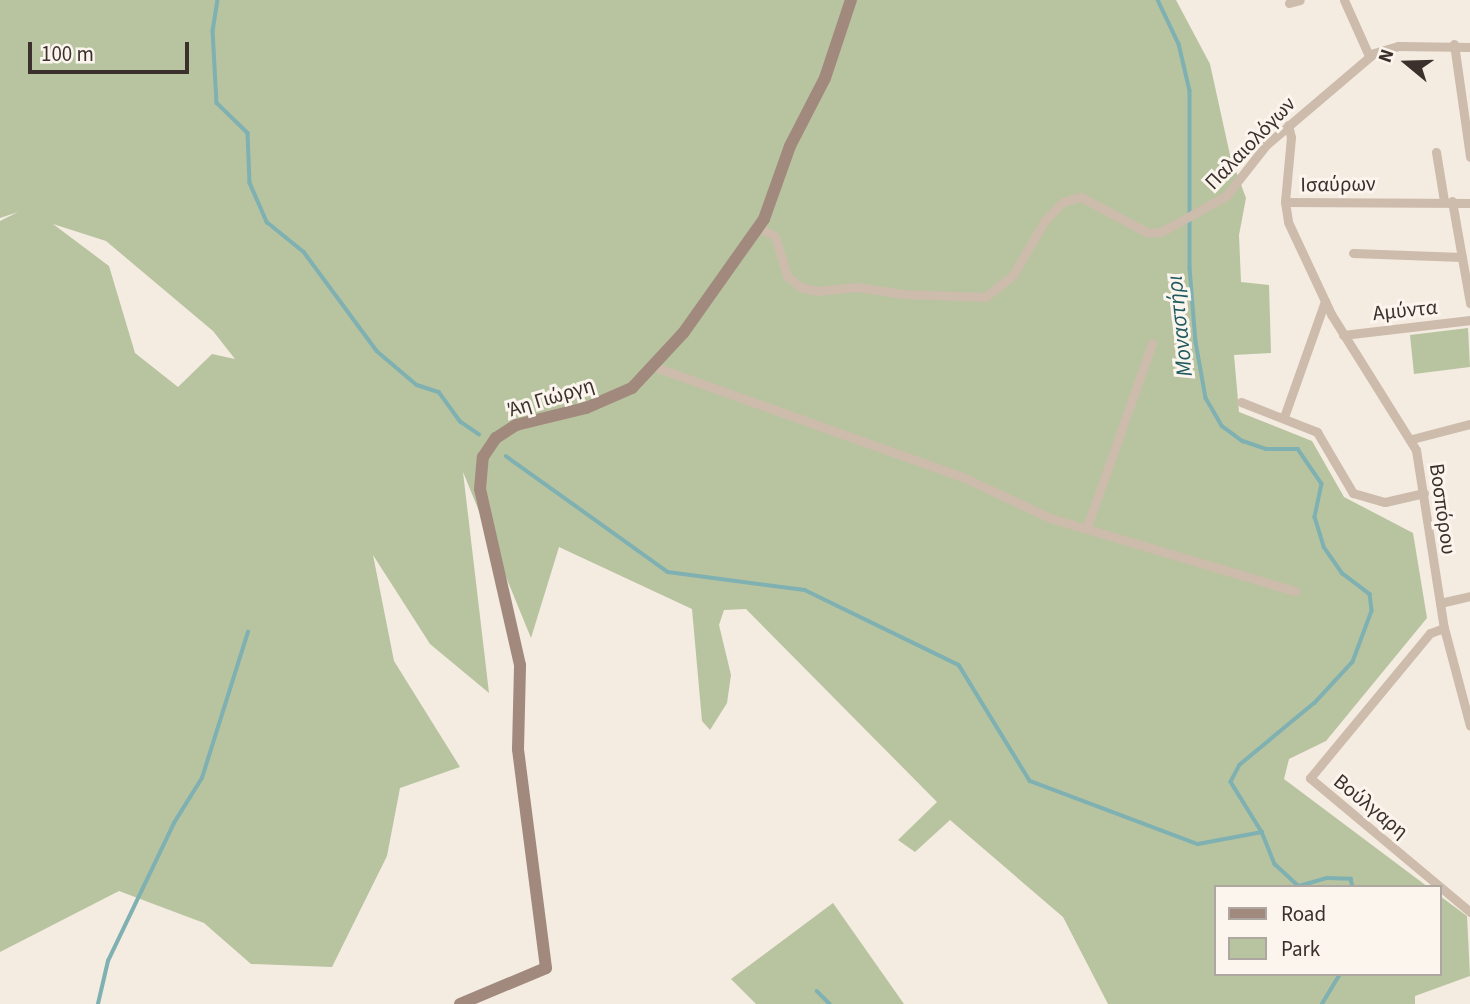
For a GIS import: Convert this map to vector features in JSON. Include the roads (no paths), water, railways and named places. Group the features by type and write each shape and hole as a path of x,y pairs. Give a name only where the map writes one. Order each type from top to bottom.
{"street":[{"name":"Άη Γιώργη","path":"460,1004 546,968 517,750 520,665 480,489 483,457 507,430 612,398 655,367 699,313 758,228 790,146 825,78 851,0"},
{"path":"1289,3 1300,0"},
{"path":"1344,0 1369,56"},
{"name":"Παλαιολόγων","path":"758,228 775,236 787,276 800,287 817,291 857,287 979,299 995,293 1013,275 1045,220 1063,202 1081,197 1145,231 1157,233 1223,199 1260,152 1369,56 1386,47 1454,44 1470,47"},
{"path":"1454,44 1470,157"},
{"name":"Ισαύρων","path":"1288,125 1291,137 1284,202 1470,203"},
{"path":"1436,152 1462,257 1470,303"},
{"name":"Βοσπόρου","path":"1284,202 1288,222 1343,335 1412,439 1424,493 1444,628 1470,726"},
{"path":"1353,253 1462,257"},
{"path":"1283,417 1325,301"},
{"name":"Αμύντα","path":"1343,335 1470,320"},
{"path":"1087,527 1152,343"},
{"path":"655,367 967,479 1050,518 1294,591"},
{"path":"1241,401 1283,417 1324,438 1343,483 1353,493 1385,502 1424,493"},
{"path":"1412,439 1470,424"},
{"path":"1440,603 1470,596"},
{"name":"Βούλγαρη","path":"1438,885 1310,778 1430,632 1444,628"},
{"path":"1459,686 1470,684"},
{"name":"Βούλγαρη","path":"1442,889 1470,912"}],"waterway":[{"path":"218,0 213,30 217,103 248,133 250,183 267,222 304,252 377,351 417,385 439,392 461,422 479,434"},
{"name":"Μοναστήρι","path":"1158,0 1179,44 1190,91 1190,268 1196,342 1206,398 1222,426 1243,441 1266,449 1298,449 1322,484 1315,517 1324,547 1342,573 1370,594 1372,611 1353,662 1315,703 1240,765 1231,782 1262,832 1275,864 1298,885"},
{"path":"506,456 668,572 805,590 959,665 1030,781 1198,844 1262,832"},
{"path":"98,1004 108,961 174,823 202,778 248,632"},
{"name":"Μοναστήρι","path":"1302,885 1327,878 1351,879 1352,885"},
{"name":"Μοναστήρι","path":"1322,1004 1339,976"},
{"path":"817,991 830,1004"}]}
